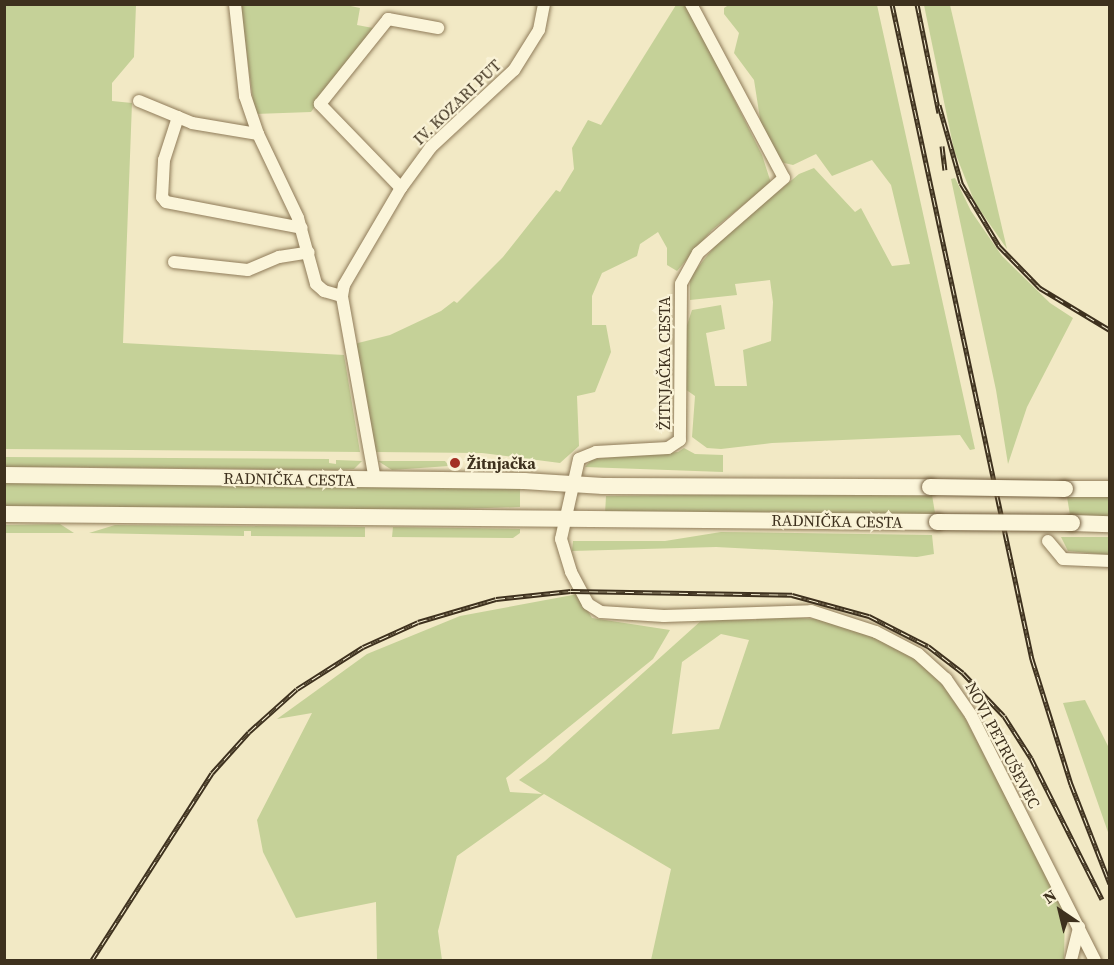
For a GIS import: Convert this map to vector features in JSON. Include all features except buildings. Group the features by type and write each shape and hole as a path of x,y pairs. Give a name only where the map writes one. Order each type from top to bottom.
{"main road":[{"name":"RADNIČKA CESTA","path":"4,476 1110,489"},
{"name":"RADNIČKA CESTA","path":"4,514 1110,524"}],"street":[{"path":"235,4 245,96 258,134 302,228 319,288 342,296 375,480"},
{"name":"IV. KOZARI PUT","path":"342,296 344,285 401,188 431,147 514,70 539,30 544,4"},
{"name":"ŽITNJAČKA CESTA","path":"573,484 584,454 668,448 680,440 681,284 698,253 784,178 691,4"},
{"path":"401,188 320,104 388,19 438,28"},
{"path":"139,101 178,117 258,134"},
{"path":"178,117 164,160 162,197 165,202 302,228"},
{"path":"174,262 248,270 279,257 309,252"},
{"path":"564,519 573,484"},
{"name":"NOVI PETRUŠEVEC","path":"564,519 561,539 571,572 593,609 616,615 664,616 811,611 876,632 918,654 946,679 971,716 1095,960"},
{"path":"1048,541 1063,559 1110,561"},
{"path":"1071,960 1078,927"}],"green space":[{"path":"5,4 136,5 134,57 112,83 112,101 132,103 123,343 344,355 360,452 5,449"},
{"path":"730,4 877,5 975,449 970,450 960,435 772,443 721,449 707,448 692,437 695,396 685,389 684,334 692,310 721,305 725,329 706,333 715,386 747,386 743,350 771,341 773,302 770,280 735,284 737,295 690,300 690,277 719,241 799,174 814,168 855,212 861,208 892,266 910,264 891,185 872,160 832,176 816,154 793,165 780,162 761,125 754,80 734,53 739,33 724,14 724,8"},
{"path":"240,5 346,5 360,8 357,25 373,28 311,112 255,114"},
{"path":"676,5 685,5 697,25 762,155 771,183 712,230 677,271 667,265 667,248 658,232 640,244 637,256 602,273 592,296 592,325 606,325 611,352 595,392 577,396 579,446 560,463 482,453 375,452 354,344 390,335 441,311 454,301 457,303 503,257 556,190 560,192 574,169 572,148 588,120 601,125"},
{"path":"924,5 950,5 1007,249 975,203 954,150"},
{"path":"955,178 971,211 1002,256 1050,303 1073,318 1027,407 1008,464 996,390 951,179"},
{"path":"684,448 695,454 723,455 723,472 585,467 592,459 678,452"},
{"path":"5,457 329,459 329,463 336,464 336,460 362,461 354,469 336,470 5,467"},
{"path":"378,461 445,461 449,466 392,470"},
{"path":"5,483 520,488 520,507 395,511 5,507"},
{"path":"924,492 932,495 935,513 928,516 605,514 606,496"},
{"path":"1109,494 1109,517 1070,515 1067,497"},
{"path":"60,524 74,533 5,533 5,525"},
{"path":"115,525 365,527 365,537 251,536 251,531 244,531 244,536 89,533"},
{"path":"393,527 520,529 520,533 513,538 392,537"},
{"path":"721,532 932,535 934,554 917,557 716,547 572,551 573,541 665,541"},
{"path":"1061,537 1109,537 1109,555 1068,551"},
{"path":"578,594 592,618 670,630 653,659 506,778 510,792 542,794 519,780 545,761 703,619 756,620 758,615 829,620 908,651 936,673 965,718 1065,911 1064,960 651,960 671,869 544,794 457,856 438,931 442,960 377,960 376,902 296,918 263,852 257,820 312,713 277,719 367,654 460,616","holes":["721,634 749,640 719,729 672,734 682,662"]},
{"path":"1085,700 1109,748 1109,835 1063,703"}],"railway":[{"path":"892,4 1032,659 1071,784 1110,884"},
{"path":"917,4 939,113"},
{"path":"939,105 961,183 999,246 1040,288 1110,330"},
{"path":"942,146 945,170"},
{"path":"92,960 212,773 249,732 297,689 363,647 418,622 496,599 571,591 792,595 869,616 928,646 963,673 1004,716 1031,758 1102,899"}],"place":[{"name":"Žitnjačka","path":"455,463"}]}
